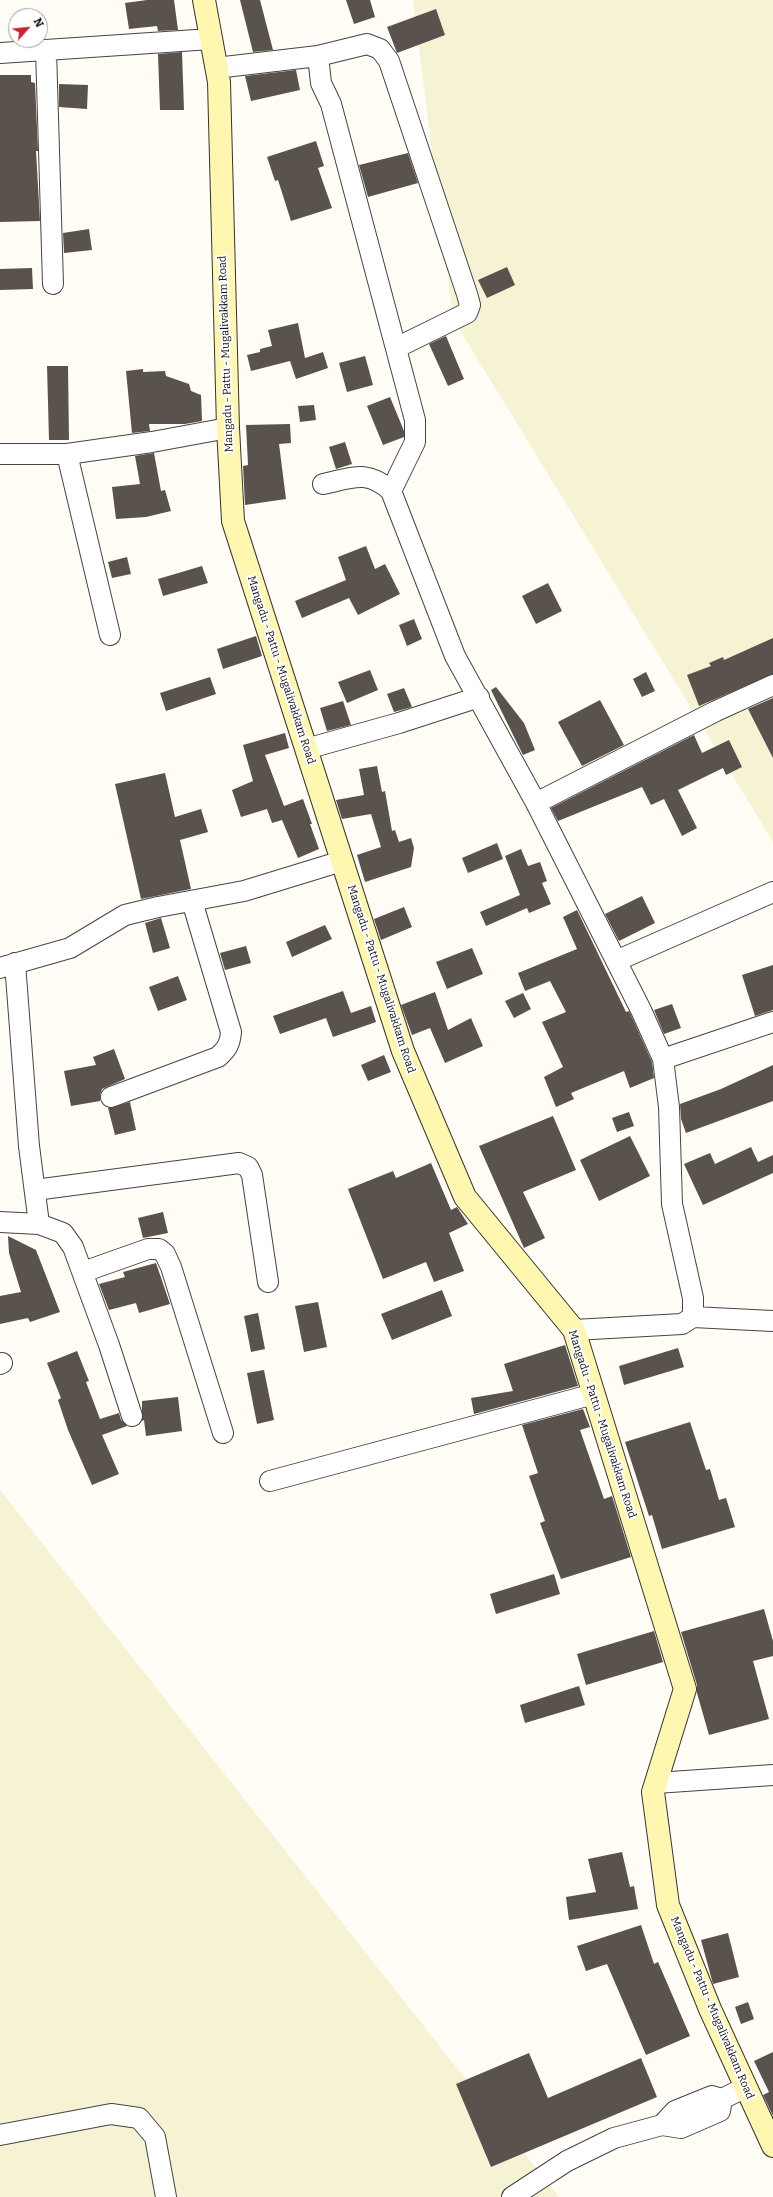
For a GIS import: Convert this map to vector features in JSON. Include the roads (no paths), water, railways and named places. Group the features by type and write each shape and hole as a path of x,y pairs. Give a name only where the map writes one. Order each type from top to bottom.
{"street":[{"name":"Mangadu - Pattu - Mugalivakkam Road","path":"204,0 219,82 228,428 233,521 402,1051 464,1197 574,1330 685,1689 653,1792 668,1905 710,2009 773,2146"},
{"path":"0,53 211,39"},
{"path":"216,68 318,56 367,44 380,49 389,61 470,306 467,313 396,348"},
{"path":"46,50 53,284"},
{"path":"318,56 322,83 331,104 415,420 415,442 391,491"},
{"path":"0,454 67,454 152,442 228,428"},
{"path":"67,454 110,636"},
{"path":"323,484 368,476 380,481 391,491 455,656 536,803 616,961 663,1059 669,1107 672,1204 693,1298 693,1317"},
{"path":"536,803 716,711 773,685"},
{"path":"306,749 399,723 478,697"},
{"path":"39,1224 7,966 70,948 125,915 158,907 244,891 342,861"},
{"path":"616,961 773,892"},
{"path":"111,1097 218,1057 226,1050 230,1042 230,1032 192,901"},
{"path":"663,1059 773,1022"},
{"path":"35,1190 239,1163 248,1167 252,1175 268,1282"},
{"path":"0,1222 39,1224 63,1233 73,1247 110,1345 132,1416"},
{"path":"82,1272 148,1249 159,1249 165,1254 171,1267 223,1432"},
{"path":"574,1330 682,1324 693,1317 773,1321"},
{"path":"270,1481 594,1394"},
{"path":"656,1783 773,1775"},
{"path":"512,2197 567,2161 614,2138 662,2125 675,2110 712,2096 722,2099 746,2087"},
{"path":"0,2134 111,2114 139,2118 155,2137 166,2197"}]}
